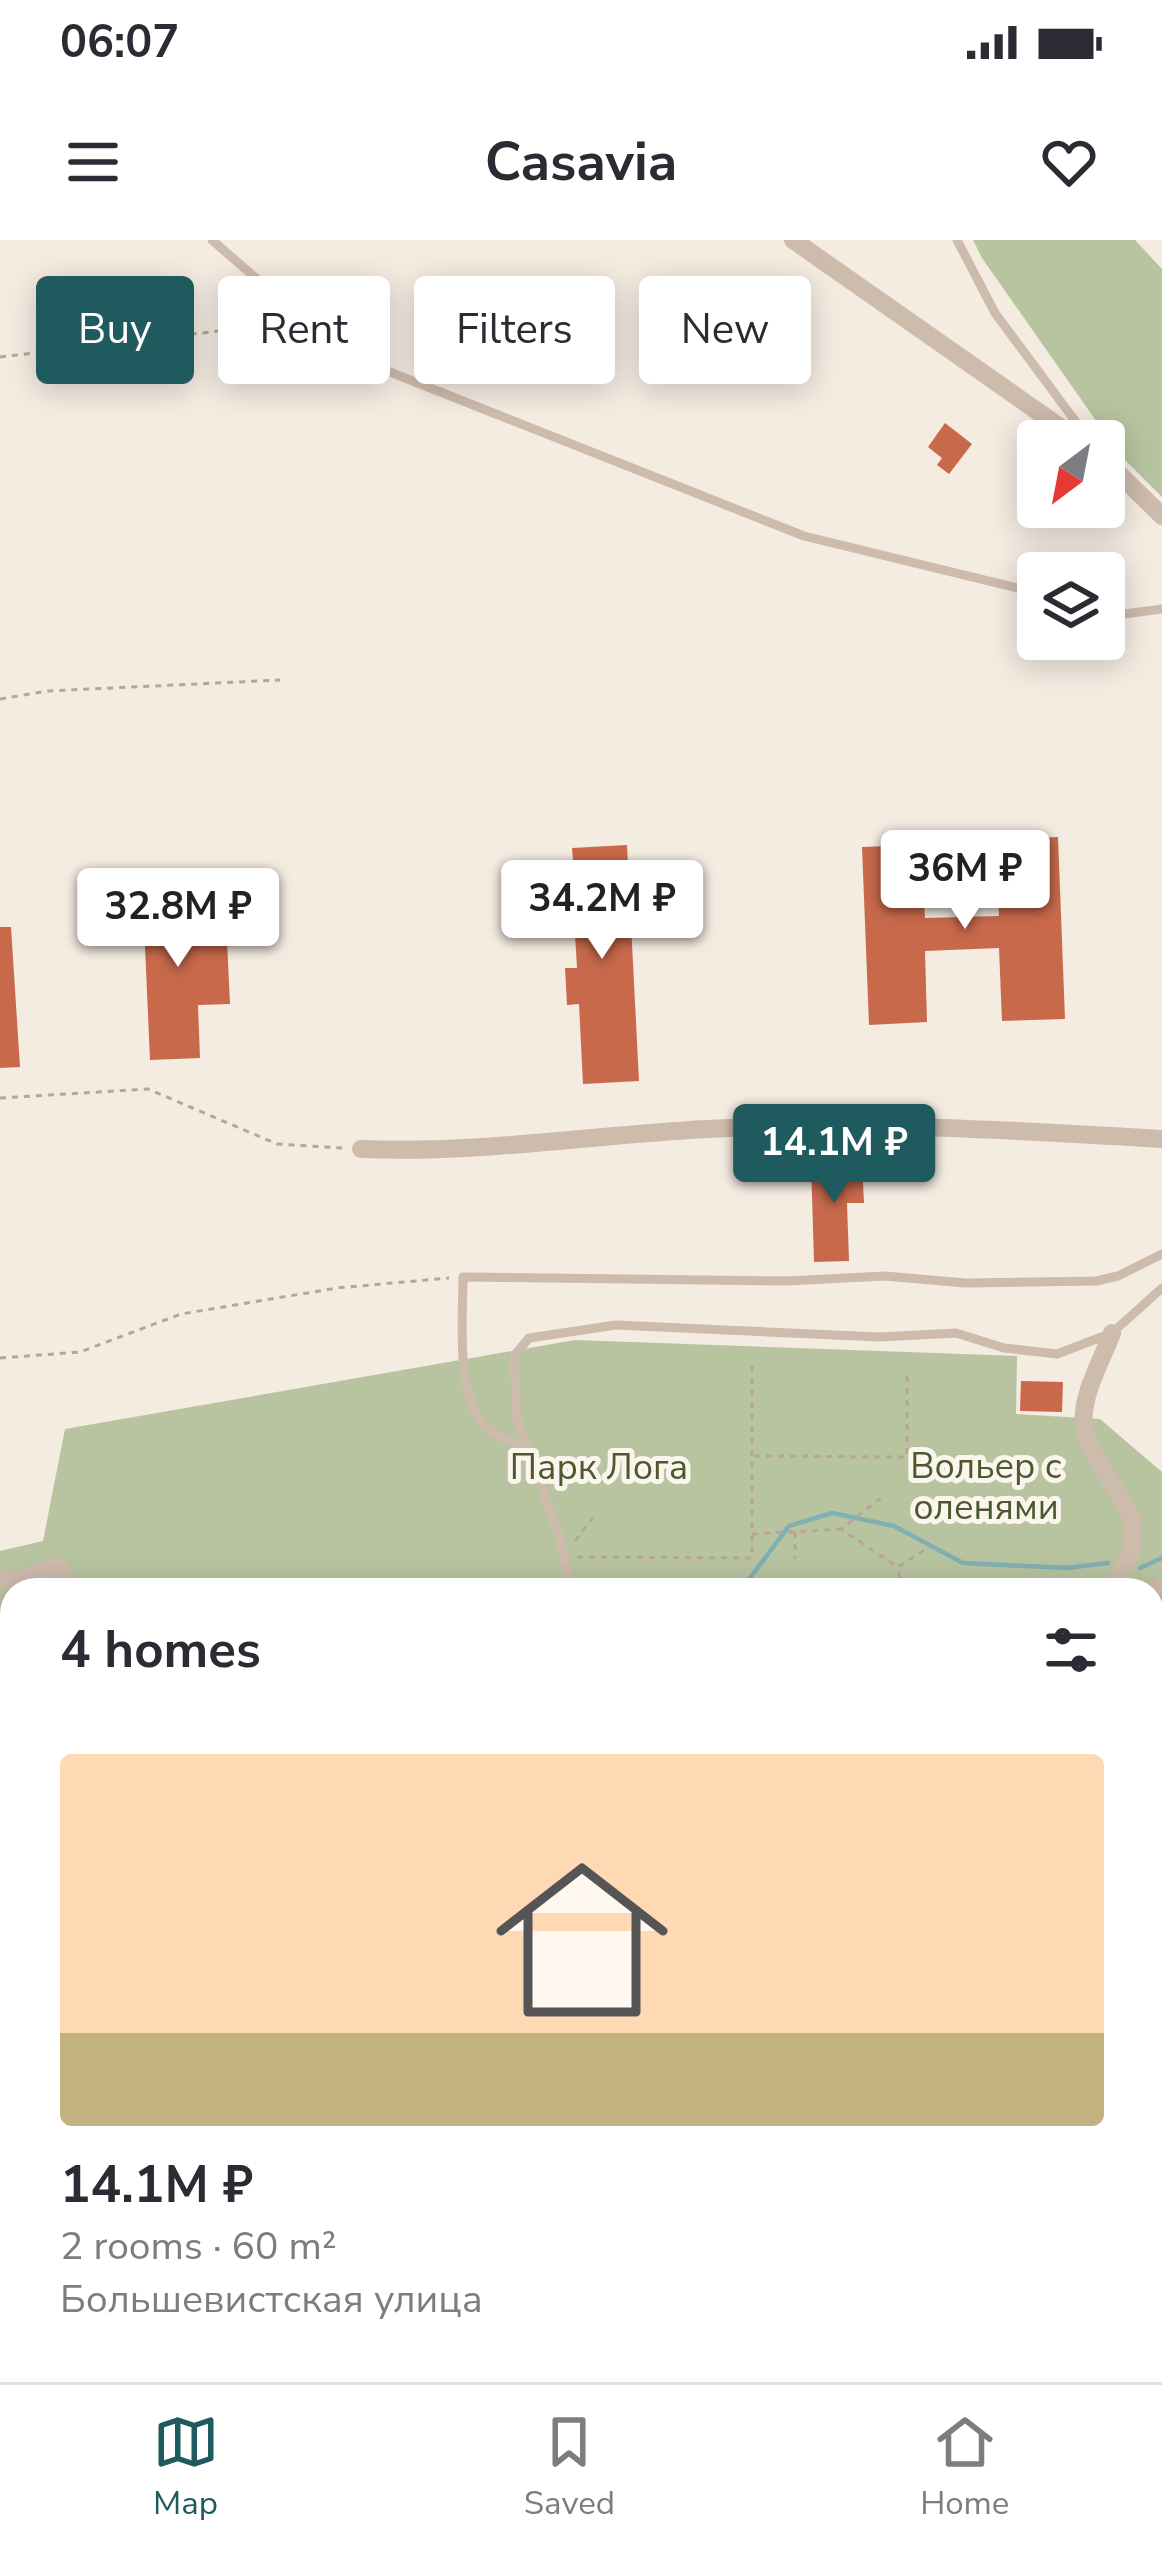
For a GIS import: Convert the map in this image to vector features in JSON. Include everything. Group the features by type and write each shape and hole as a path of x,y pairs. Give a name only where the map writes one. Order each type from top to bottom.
{"street":[{"path":"793,240 1050,420"},
{"path":"1125,480 1162,517"},
{"path":"362,1149 422,1152 732,1129 956,1127 1162,1139"},
{"path":"1112,1333 1084,1414 1084,1430 1134,1526 1130,1554 1118,1578"},
{"path":"35,1578 40,1569 58,1566 63,1578"}],"lane":[{"path":"212,240 252,276"},
{"path":"957,240 994,313 1074,420"},
{"path":"390,372 804,536 1017,588"},
{"path":"1125,614 1162,609"},
{"path":"527,1448 494,1434 480,1421 468,1392 463,1277 788,1281 885,1276 965,1283 1076,1282 1118,1276 1162,1253"},
{"path":"568,1578 518,1420 514,1355 529,1338 616,1325 880,1337 956,1334 1004,1348 1057,1354 1112,1333 1162,1288"}],"path":[{"path":"0,357 218,331"},
{"path":"0,699 48,691 280,680"},
{"path":"0,1098 148,1089 277,1144 362,1149"},
{"path":"0,1358 80,1352 115,1342 154,1322 203,1310 337,1288 463,1277"},
{"path":"564,1557 752,1558 752,1366"},
{"path":"752,1456 908,1457 908,1373"},
{"path":"752,1534 841,1529 881,1498"},
{"path":"564,1557 595,1515"},
{"path":"841,1529 898,1567 899,1578"},
{"path":"795,1532 795,1559"},
{"path":"898,1567 923,1550"}],"green space":[{"path":"973,240 1135,240 1162,269 1162,497 1125,460 1125,420 1095,420"},
{"name":"Парк Лога","path":"575,1340 1017,1356 1016,1414 1100,1419 1162,1472 1162,1578 0,1578 0,1551 43,1541 65,1429"}],"building":[{"path":"945,423 972,444 949,474 937,465 942,458 928,447"},
{"path":"1058,837 1065,1019 1002,1021 999,948 925,951 927,1022 869,1025 862,847 921,845 925,918 999,916 996,840"},
{"path":"627,845 639,1081 583,1084 579,1004 567,1005 565,968 577,968 572,882 550,883 548,861 573,860 572,848"},
{"path":"191,876 194,943 227,941 230,1004 198,1005 200,1058 150,1060 142,879"},
{"path":"0,927 11,927 20,1067 0,1068"},
{"path":"862,1160 864,1203 847,1203 849,1261 814,1262 811,1162"},
{"path":"1021,1381 1063,1382 1062,1412 1020,1411"}],"waterway":[{"path":"750,1578 789,1526 832,1513 894,1526 963,1563 1067,1568 1108,1563"},
{"path":"1140,1568 1162,1558"}],"park label":[{"name":"Вольер с оленями","path":"986,1486"}]}
